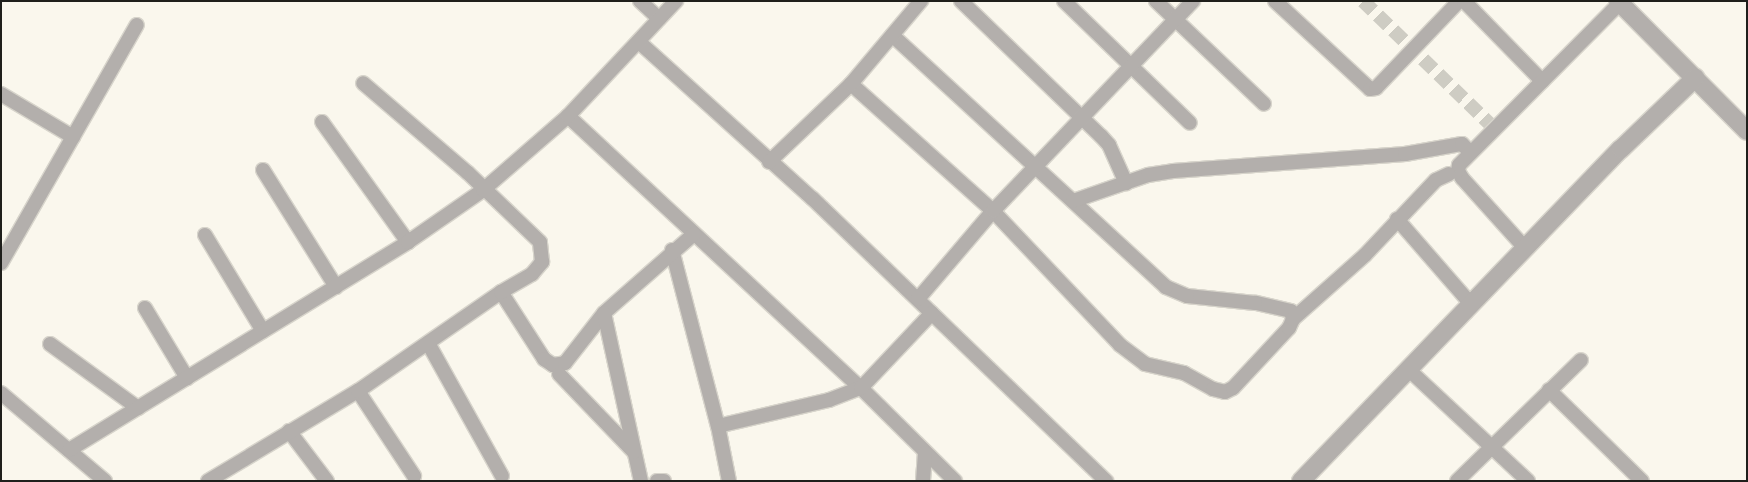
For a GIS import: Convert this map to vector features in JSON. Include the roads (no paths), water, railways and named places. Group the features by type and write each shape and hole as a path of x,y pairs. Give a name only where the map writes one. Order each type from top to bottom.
{"street":[{"path":"640,1 659,19"},
{"path":"69,450 408,242 483,190 568,116 676,1"},
{"path":"769,162 851,84 921,1"},
{"path":"961,1 1109,145 1126,183"},
{"path":"1064,1 1131,68 1190,123"},
{"path":"1156,1 1264,104"},
{"path":"918,299 993,211 1193,1"},
{"path":"1275,1 1370,90 1376,88 1459,1"},
{"path":"1464,1 1542,81"},
{"path":"1525,248 1462,178 1459,165 1619,2 1747,131"},
{"path":"1,262 137,25"},
{"path":"892,35 1166,287 1187,296 1280,307 1291,310 1293,318"},
{"path":"639,42 932,312 1106,481"},
{"path":"1301,481 1525,248 1695,78"},
{"path":"216,479 289,431 358,392 501,292 532,274 542,262 543,254 540,242 483,190 468,173 363,83"},
{"path":"851,84 993,211 1120,345 1146,364 1196,377 1213,389 1225,392 1234,388 1289,328 1293,318 1365,255 1397,219 1436,180 1449,174"},
{"path":"1,94 73,137"},
{"path":"568,116 861,388 955,481"},
{"path":"322,122 408,242"},
{"path":"1073,201 1126,183 1173,171 1405,154 1462,144 1470,152"},
{"path":"263,170 336,287"},
{"path":"1397,219 1471,304"},
{"path":"501,292 522,330 544,359 553,365 565,362 575,353 604,313 672,250 694,234"},
{"path":"205,235 263,331"},
{"path":"672,250 718,426 729,481"},
{"path":"145,308 187,378"},
{"path":"718,426 829,400 861,388 932,312"},
{"path":"604,313 640,481"},
{"path":"428,343 502,476"},
{"path":"50,344 138,408"},
{"path":"1457,481 1490,446 1581,360"},
{"path":"1408,369 1528,481"},
{"path":"559,374 634,452"},
{"path":"1549,390 1642,481"},
{"path":"358,392 414,476"},
{"path":"1,393 102,480"},
{"path":"289,431 328,481"},
{"path":"923,481 925,453"},
{"path":"656,481 664,481"}],"tunnel":[{"path":"1363,1 1494,128"}]}
